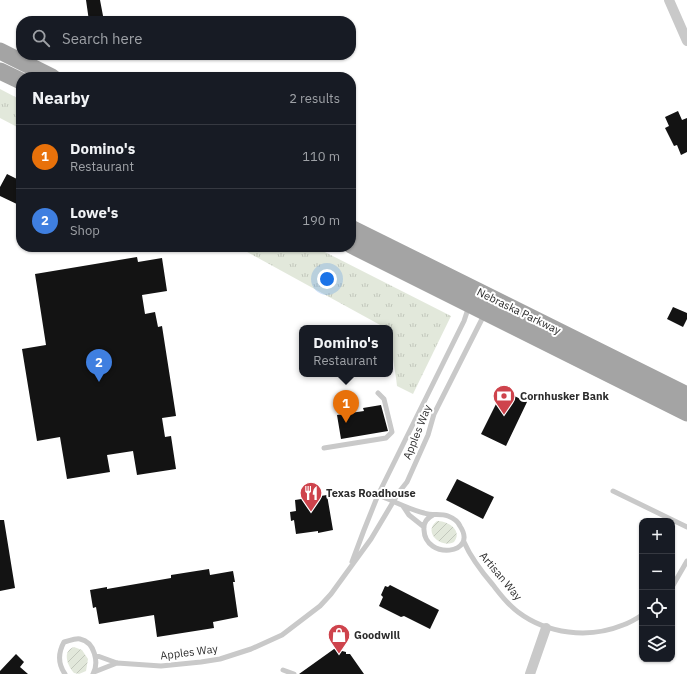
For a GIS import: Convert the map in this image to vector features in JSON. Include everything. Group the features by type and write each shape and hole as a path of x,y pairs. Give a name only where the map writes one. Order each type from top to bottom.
{"main road":[{"path":"0,51 16,59"},
{"path":"18,60 42,72"},
{"path":"0,71 16,79"},
{"name":"Nebraska Parkway","path":"356,231 473,297 687,413"},
{"name":"Nebraska Parkway","path":"356,247 473,297"},
{"name":"Nebraska Parkway","path":"489,305 687,395"}],"street":[{"path":"669,0 687,41"},
{"path":"530,674 546,628"}],"lane":[{"name":"Apples Way","path":"351,567 378,494 464,321 473,297"},
{"name":"Apples Way","path":"95,655 117,663 162,666 201,662 237,654 282,635 300,623 320,606 371,539 407,482 426,440 434,414 489,305"},
{"path":"324,448 386,438 392,432 384,398 378,393"},
{"path":"614,490 687,528"},
{"path":"378,494 403,506 433,515 445,515 455,520 462,529 464,542 453,550 444,551 439,550 427,540 424,531 425,521 433,515"},
{"path":"403,506 409,515 424,527"},
{"name":"Artisan Way","path":"464,542 477,565 517,611 546,628 569,632 598,632 623,626 639,617"},
{"path":"675,582 687,561"},
{"path":"65,674 59,658 61,648 64,642 80,639 86,643 95,655 96,666 93,673"},
{"name":"Apples Way","path":"93,673 117,663"},
{"path":"283,670 294,674"}],"green space":[{"path":"0,89 16,97 16,126 0,118"},
{"path":"247,252 325,252 451,316 413,394 397,386 393,357 393,325 380,325"},
{"path":"437,521 450,524 453,527 457,534 454,542 449,544 444,543 435,538 432,534 432,530 433,525"},
{"path":"74,647 82,650 88,659 86,671 79,674 74,673 69,666 67,658 68,652"}],"building":[{"path":"86,0 100,0 103,16 88,16"},
{"path":"678,111 682,120 687,118 687,152 681,155 677,145 674,146 665,128 669,126 665,117"},
{"path":"7,174 16,178 16,204 0,196 0,187"},
{"path":"137,257 138,262 162,258 167,291 142,295 145,314 155,312 158,327 162,326 176,416 162,418 165,437 171,436 176,469 137,475 133,451 107,455 110,472 67,479 60,437 37,441 22,349 46,345 35,274"},
{"path":"673,307 687,313 687,319 683,327 667,319"},
{"path":"508,393 527,402 506,446 481,434 499,398"},
{"path":"381,405 388,431 341,439 337,415 364,411 363,408"},
{"path":"457,479 494,497 483,519 446,500"},
{"path":"327,495 333,530 318,533 318,531 296,534 294,520 291,521 290,512 296,511 295,500"},
{"path":"0,520 4,520 15,588 0,591"},
{"path":"209,569 210,575 233,571 238,617 213,622 214,628 157,637 154,615 99,624 96,607 93,608 90,590 107,587 107,589 171,578 171,575"},
{"path":"390,585 439,610 430,629 379,606 383,597 381,595 385,586 388,587"},
{"path":"334,649 350,654 364,674 299,674"},
{"path":"16,654 24,662 20,667 28,674 0,674 0,671"}],"place":[{"name":"Lowe's","path":"99,382"},
{"name":"Cornhusker Bank","path":"504,416"},
{"name":"Domino's","path":"346,423"},
{"name":"Texas Roadhouse","path":"311,512"},
{"name":"Goodwill","path":"339,654"}]}
